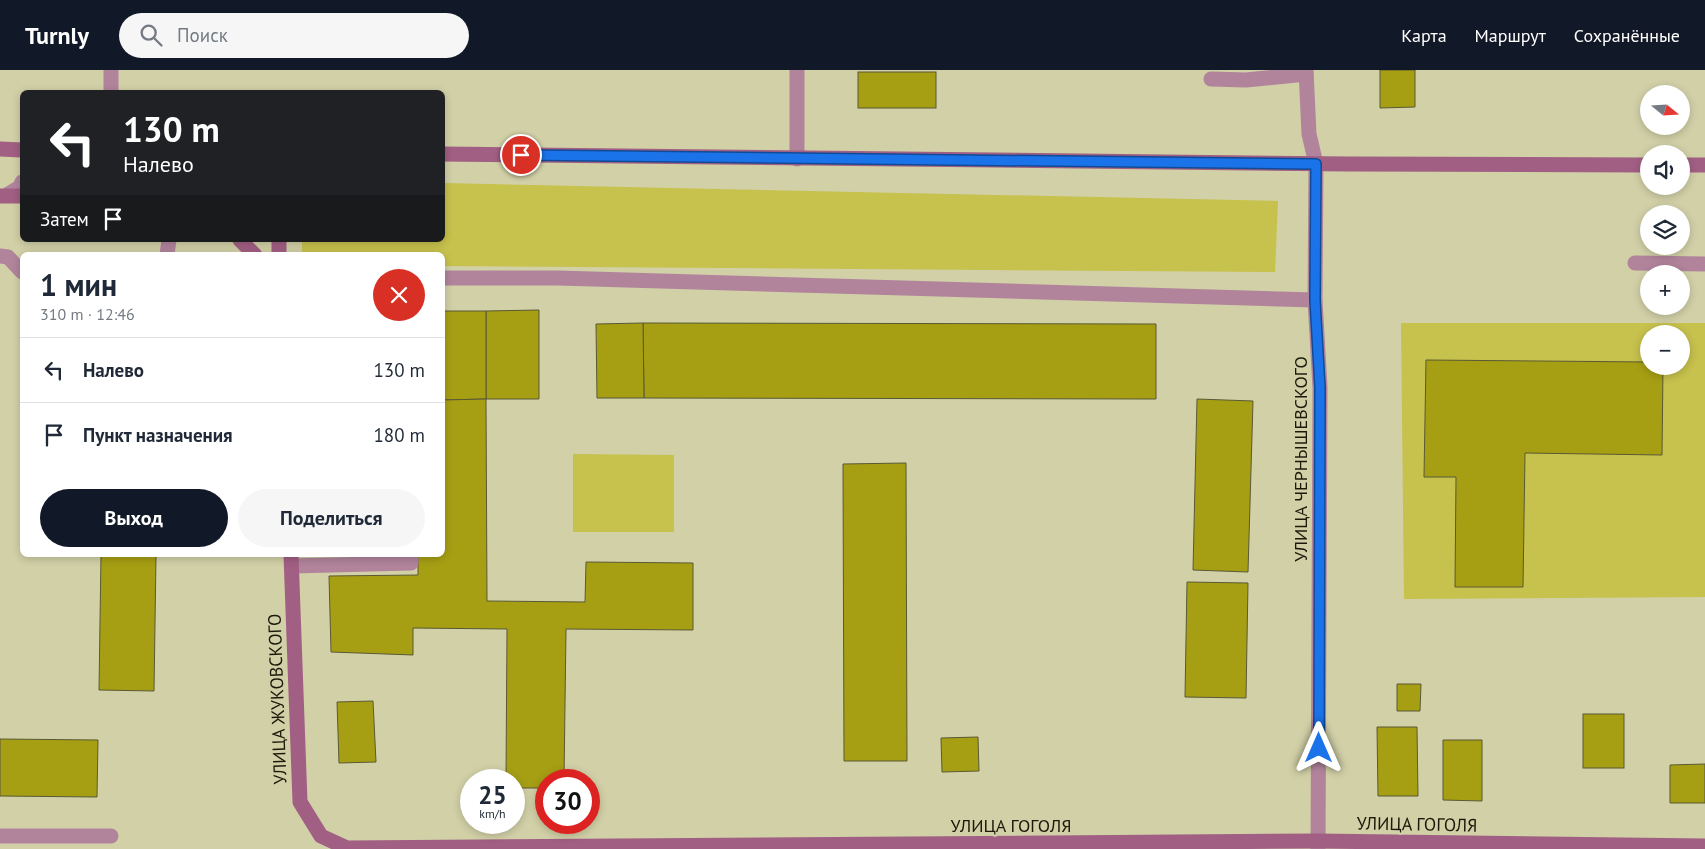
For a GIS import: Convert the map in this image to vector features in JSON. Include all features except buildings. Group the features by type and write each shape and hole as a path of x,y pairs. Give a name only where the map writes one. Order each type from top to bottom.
{"main road":[{"path":"445,154 1316,164 1640,165"},
{"path":"1690,165 1705,165"},
{"path":"242,242 252,252"},
{"name":"УЛИЦА ЖУКОВСКОГО","path":"291,560 300,802 321,836"},
{"name":"УЛИЦА ГОГОЛЯ","path":"321,836 347,848 1318,845 1705,846"}],"street":[{"path":"111,70 111,90"},
{"path":"796,159 797,70"},
{"path":"1211,79 1246,80 1306,72"},
{"name":"УЛИЦА ЧЕРНЫШЕВСКОГО","path":"1306,72 1309,134 1316,164 1315,300 1320,388 1318,845"},
{"path":"10,196 20,187"},
{"path":"0,256 8,257 20,270"},
{"path":"1635,263 1705,264"},
{"path":"445,278 558,278 1315,300"},
{"path":"291,560 412,563 412,557"},
{"path":"0,836 111,836"}],"shaded area":[{"path":"445,183 1278,201 1275,272 445,266 445,252 302,252 302,242 445,242"},
{"path":"1401,323 1705,323 1705,597 1404,599"},
{"path":"573,454 674,455 674,532 573,532"}],"route":[{"path":"521,155 1316,164 1315,300 1320,388 1319,748"}]}
